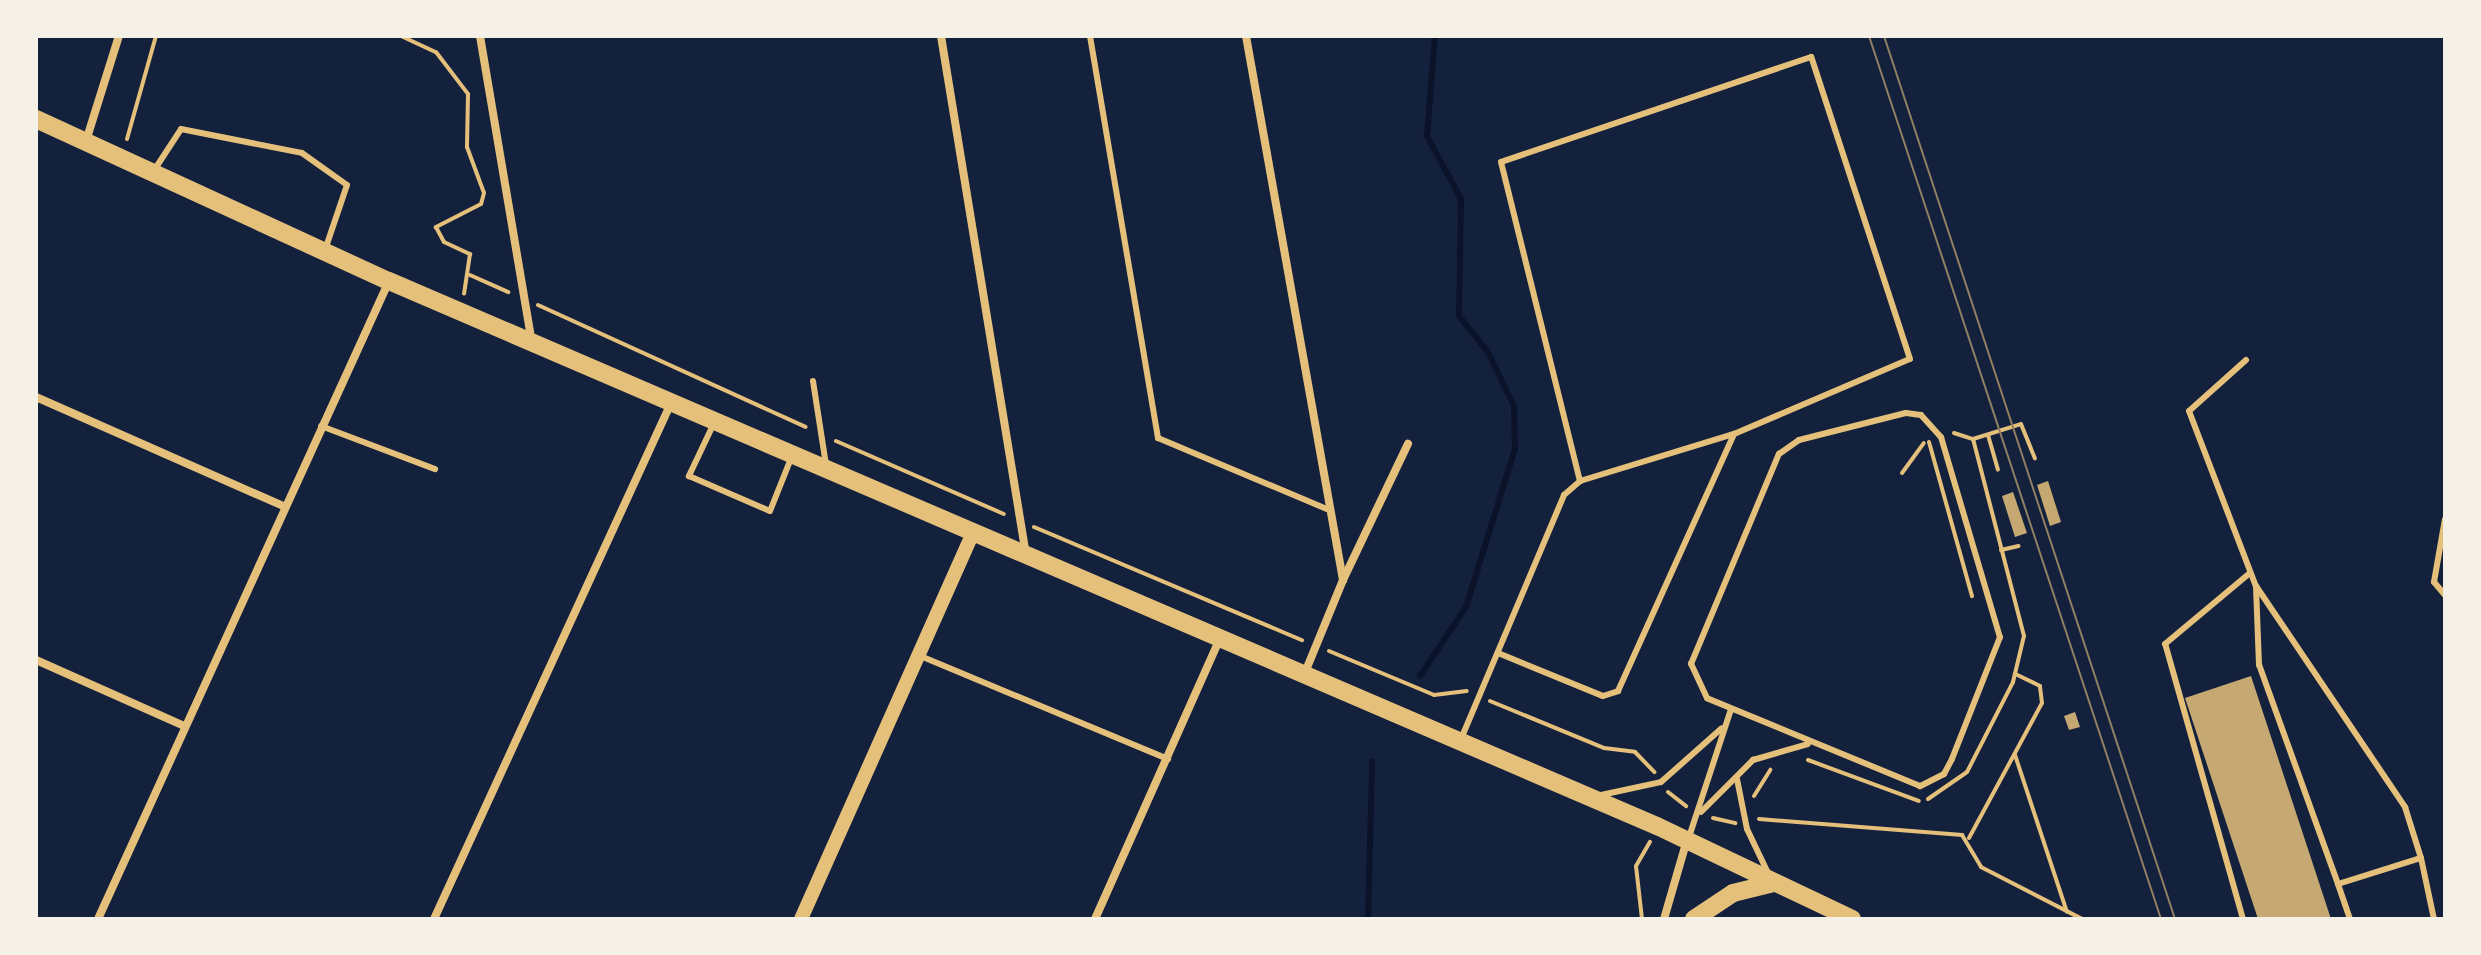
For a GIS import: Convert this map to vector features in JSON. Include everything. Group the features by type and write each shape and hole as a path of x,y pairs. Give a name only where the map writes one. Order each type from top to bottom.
{"main road":[{"path":"36,119 389,281 531,339 1219,640 1687,840 1852,919"},
{"path":"1694,919 1733,893 1774,883"}],"street":[{"path":"86,141 119,36"},
{"path":"480,36 531,339"},
{"path":"941,36 1026,556"},
{"path":"1246,36 1327,509 1343,580"},
{"path":"98,919 283,506 389,281"},
{"path":"36,397 283,506"},
{"path":"434,919 671,401"},
{"path":"1303,676 1343,580 1408,444"},
{"path":"801,919 973,532"},
{"path":"1095,919 1219,640"},
{"path":"36,660 184,726"},
{"path":"1664,919 1687,840"}],"lane":[{"path":"1090,36 1158,438 1327,509"},
{"path":"1460,742 1564,495 1580,481 1734,434 1910,359 1811,57 1501,162 1580,481"},
{"path":"153,172 181,129 302,153 347,185 324,251"},
{"path":"2246,360 2189,411 2256,586 2405,807 2421,858 2434,919"},
{"path":"813,381 827,469"},
{"path":"1890,414 1921,415 1941,437 1999,626 1999,648 1952,759 1931,783 1906,785 1811,744 1731,709 1698,690 1692,654 1779,454 1799,440 1890,414"},
{"path":"715,420 689,476 770,511 793,455"},
{"path":"321,426 435,469"},
{"path":"1498,653 1603,696 1618,691 1734,434"},
{"path":"2445,519 2434,582 2445,595"},
{"path":"2243,919 2165,644 2250,573"},
{"path":"2256,586 2259,665 2350,919"},
{"path":"918,655 1168,759"},
{"path":"1687,840 1701,812 1722,728 1731,709"},
{"path":"1583,795 1661,782 1722,728"},
{"path":"1701,812 1764,754 1811,744"},
{"path":"1737,779 1747,829 1774,883"},
{"path":"2338,884 2421,858"}],"path":[{"path":"120,156 156,36"},
{"path":"401,36 436,52 468,94 467,147 484,193 481,204 436,227 436,236 470,254 473,263 459,309"},
{"path":"1954,433 1973,439 2021,424 2035,458"},
{"path":"1988,435 1998,470"},
{"path":"1792,759 1814,761 1898,798 1930,799 1967,772 2015,674 2023,627 1973,439"},
{"path":"1902,473 1926,442 1974,604"},
{"path":"2001,550 2019,546"},
{"path":"1200,602 1294,637"},
{"path":"1333,652 1434,695 1467,691"},
{"path":"1969,838 2044,696 2015,674"},
{"path":"1495,703 1604,748 1635,752 1655,774"},
{"path":"2015,755 2068,912"},
{"path":"1783,762 1759,780 1756,819 1885,825 1969,838"},
{"path":"1667,791 1681,803"},
{"path":"1668,804 1672,798"},
{"path":"1723,822 1735,823"},
{"path":"1969,838 1981,867 2082,919"},
{"path":"1640,864 1642,919"}],"building":[{"path":"2048,481 2061,522 2050,526 2037,485"},
{"path":"2013,492 2027,533 2015,537 2002,496"},
{"path":"2251,676 2331,919 2258,919 2185,698"},
{"path":"2075,712 2080,727 2069,730 2064,716"}],"waterway":[{"path":"1420,676 1466,607 1515,449 1514,406 1488,352 1459,316 1461,199 1427,136 1435,36"},
{"path":"1368,919 1372,762"}],"tram line":[{"path":"1869,36 2161,919"},
{"path":"1884,36 2175,919"}]}
